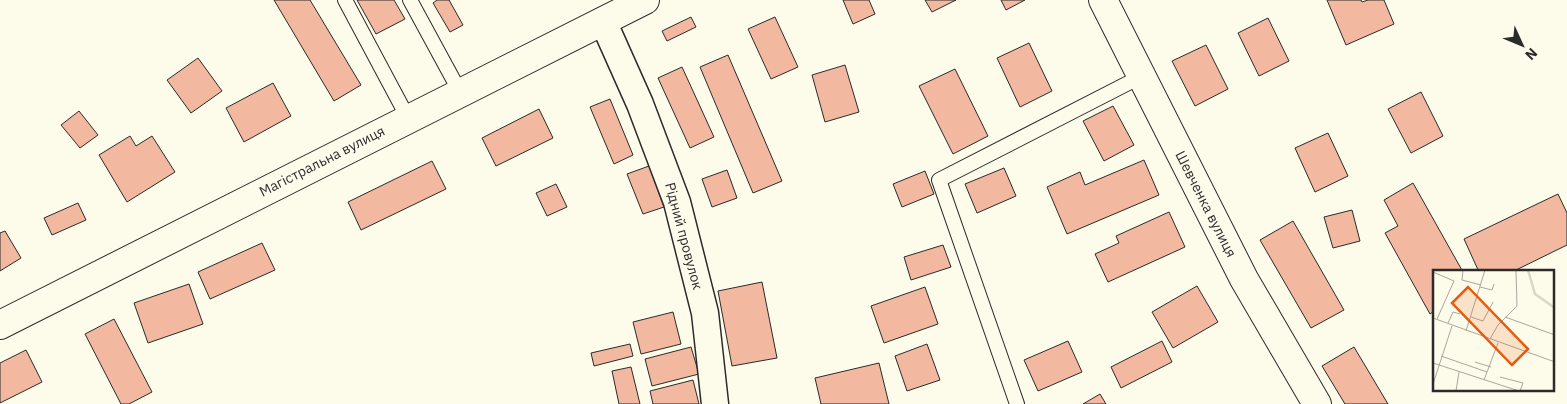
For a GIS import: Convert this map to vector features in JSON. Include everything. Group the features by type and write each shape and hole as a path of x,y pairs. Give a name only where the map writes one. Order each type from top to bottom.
{"main road":[{"name":"Магістральна вулиця","path":"0,325 645,0"},
{"name":"Шевченка вулиця","path":"1103,0 1244,279 1318,404"}],"street":[{"name":"Рідний провулок","path":"602,21 640,104 677,202 705,313 715,404"}],"lane":[{"path":"344,0 408,118"},
{"path":"410,0 460,92"},
{"path":"1017,404 939,180 1142,76"}],"building":[{"path":"274,0 310,0 361,85 334,101"},
{"path":"357,0 394,0 405,19 376,34"},
{"path":"437,0 449,0 463,25 450,32 433,3"},
{"path":"843,0 869,0 875,14 853,24"},
{"path":"925,0 956,0 932,12"},
{"path":"1001,0 1025,0 1006,10"},
{"path":"1327,0 1361,0 1362,2 1384,0 1394,24 1346,45"},
{"path":"691,17 696,27 667,41 662,31"},
{"path":"775,17 798,67 771,79 748,29"},
{"path":"1268,18 1289,61 1259,76 1238,33"},
{"path":"1029,43 1052,91 1020,107 997,58"},
{"path":"1206,45 1228,89 1195,106 1172,61"},
{"path":"728,55 782,181 753,193 700,67"},
{"path":"198,58 222,91 191,113 167,80"},
{"path":"845,65 859,112 825,122 812,75"},
{"path":"682,67 714,137 690,148 658,78"},
{"path":"955,69 988,136 953,154 919,86"},
{"path":"273,83 291,116 244,142 226,108"},
{"path":"1421,92 1443,136 1411,153 1388,109"},
{"path":"610,99 633,155 614,164 590,107"},
{"path":"1113,106 1134,145 1104,161 1083,121"},
{"path":"539,109 553,138 496,166 482,138"},
{"path":"79,111 98,135 80,148 61,125"},
{"path":"1328,133 1348,176 1315,192 1295,148"},
{"path":"130,136 136,146 152,136 175,172 127,202 99,155"},
{"path":"1144,160 1159,195 1067,234 1047,187 1080,172 1085,185"},
{"path":"432,161 446,189 361,230 348,202"},
{"path":"649,166 664,207 643,214 627,174"},
{"path":"1004,168 1016,196 977,213 965,184"},
{"path":"727,170 737,198 712,207 702,179"},
{"path":"925,171 934,194 902,207 893,184"},
{"path":"1413,183 1462,270 1433,270 1433,312 1430,314 1385,233 1398,226 1384,200"},
{"path":"556,184 567,207 547,216 536,193"},
{"path":"1558,194 1567,213 1567,245 1516,270 1478,270 1464,239"},
{"path":"78,203 86,220 52,235 44,218"},
{"path":"1352,210 1360,241 1333,248 1324,217"},
{"path":"1169,212 1185,247 1108,282 1095,254 1119,243 1116,236"},
{"path":"1293,221 1344,310 1311,328 1260,240"},
{"path":"5,231 21,258 0,271 0,233"},
{"path":"262,243 275,270 210,299 198,272"},
{"path":"943,245 951,267 911,280 904,257"},
{"path":"762,282 777,358 732,366 718,291"},
{"path":"189,284 203,324 148,343 134,303"},
{"path":"1197,286 1218,322 1173,348 1152,312"},
{"path":"925,287 938,324 884,343 871,306"},
{"path":"673,312 681,344 641,354 633,322"},
{"path":"114,319 152,392 129,404 121,404 85,334"},
{"path":"1068,341 1082,372 1038,391 1024,360"},
{"path":"1162,341 1172,362 1121,388 1111,367"},
{"path":"630,344 633,356 594,366 591,353"},
{"path":"927,344 940,380 907,391 895,356"},
{"path":"691,347 699,374 652,386 645,359"},
{"path":"1354,347 1388,404 1345,404 1322,366"},
{"path":"26,350 42,382 0,403 0,363"},
{"path":"879,363 889,404 821,404 815,378"},
{"path":"631,367 640,404 619,404 612,371"},
{"path":"693,380 699,404 653,404 650,391"},
{"path":"1100,394 1106,404 1083,404"}]}
